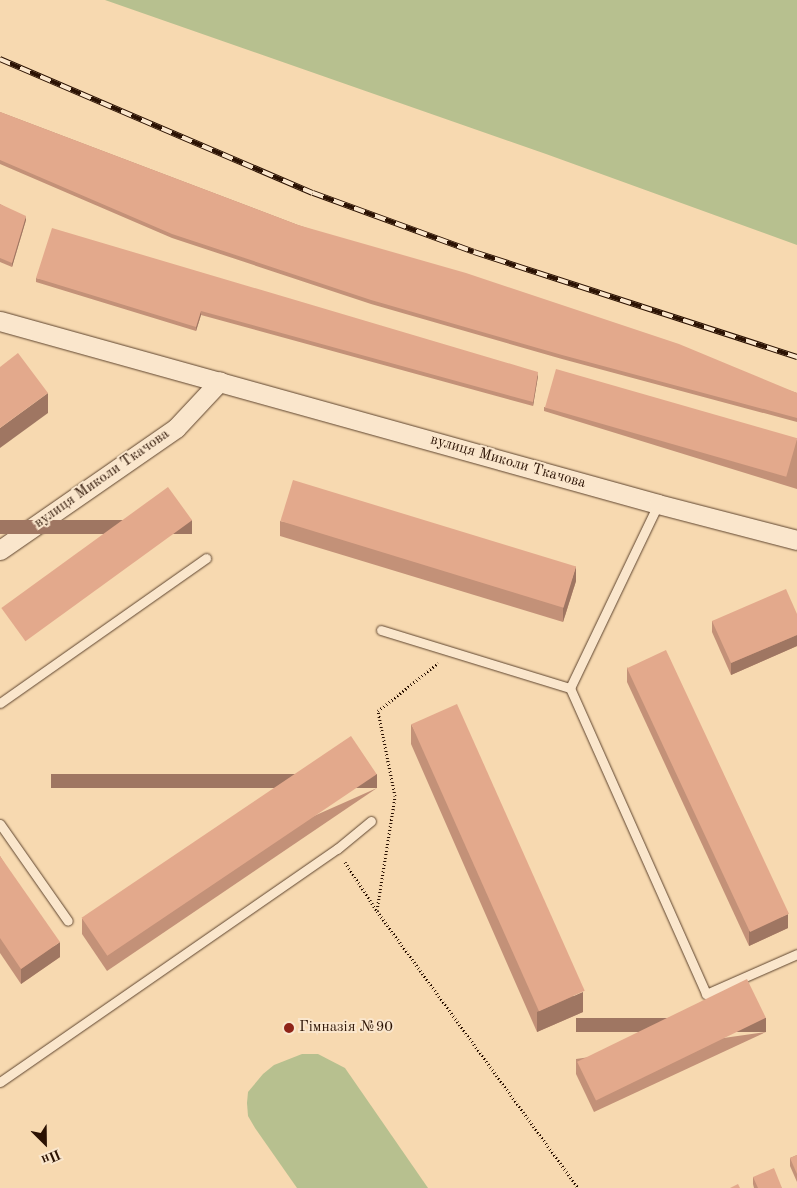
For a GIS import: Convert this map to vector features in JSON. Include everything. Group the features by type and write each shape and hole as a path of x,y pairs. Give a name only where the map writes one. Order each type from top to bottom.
{"street":[{"name":"вулиця Миколи Ткачова","path":"0,321 658,504 797,540"},
{"name":"вулиця Миколи Ткачова","path":"0,550 176,428 220,381"}],"lane":[{"path":"570,688 658,504"},
{"path":"0,703 206,558"},
{"path":"381,630 570,688 706,994 797,954"},
{"path":"0,1082 337,849 371,821"},
{"path":"0,824 68,921"}],"path":[{"path":"377,911 395,796 378,710 453,651"},
{"path":"337,849 377,911 578,1188"}],"green space":[{"path":"105,0 797,0 797,245 546,154"},
{"path":"302,1054 318,1054 345,1068 428,1188 297,1188 255,1128 248,1116 247,1103 248,1092 263,1074 274,1065"}],"building":[{"path":"0,112 298,225 466,273 679,344 797,393 797,418 562,355 371,300 172,234 0,160"},
{"path":"0,204 26,216 12,263 0,258"},
{"path":"52,228 538,372 533,402 201,311 196,327 36,278"},
{"path":"18,353 48,393 0,428 0,367"},
{"path":"556,369 797,438 786,477 545,407"},
{"path":"293,480 576,567 563,608 280,521"},
{"path":"168,487 192,520 25,641 1,608"},
{"path":"786,589 797,614 797,635 731,663 712,621"},
{"path":"666,650 789,914 750,932 627,668"},
{"path":"457,704 585,991 539,1011 411,724"},
{"path":"351,736 377,774 107,956 82,918"},
{"path":"0,856 60,942 21,969 0,938"},
{"path":"747,979 766,1018 596,1101 577,1062"},
{"path":"797,1155 797,1174 790,1158"},
{"path":"774,1168 782,1188 758,1188 753,1177"},
{"path":"738,1184 740,1188 730,1188"}],"railway":[{"path":"0,59 313,193 474,252 797,357"}],"place":[{"name":"Гімназія №90","path":"289,1028"}]}
